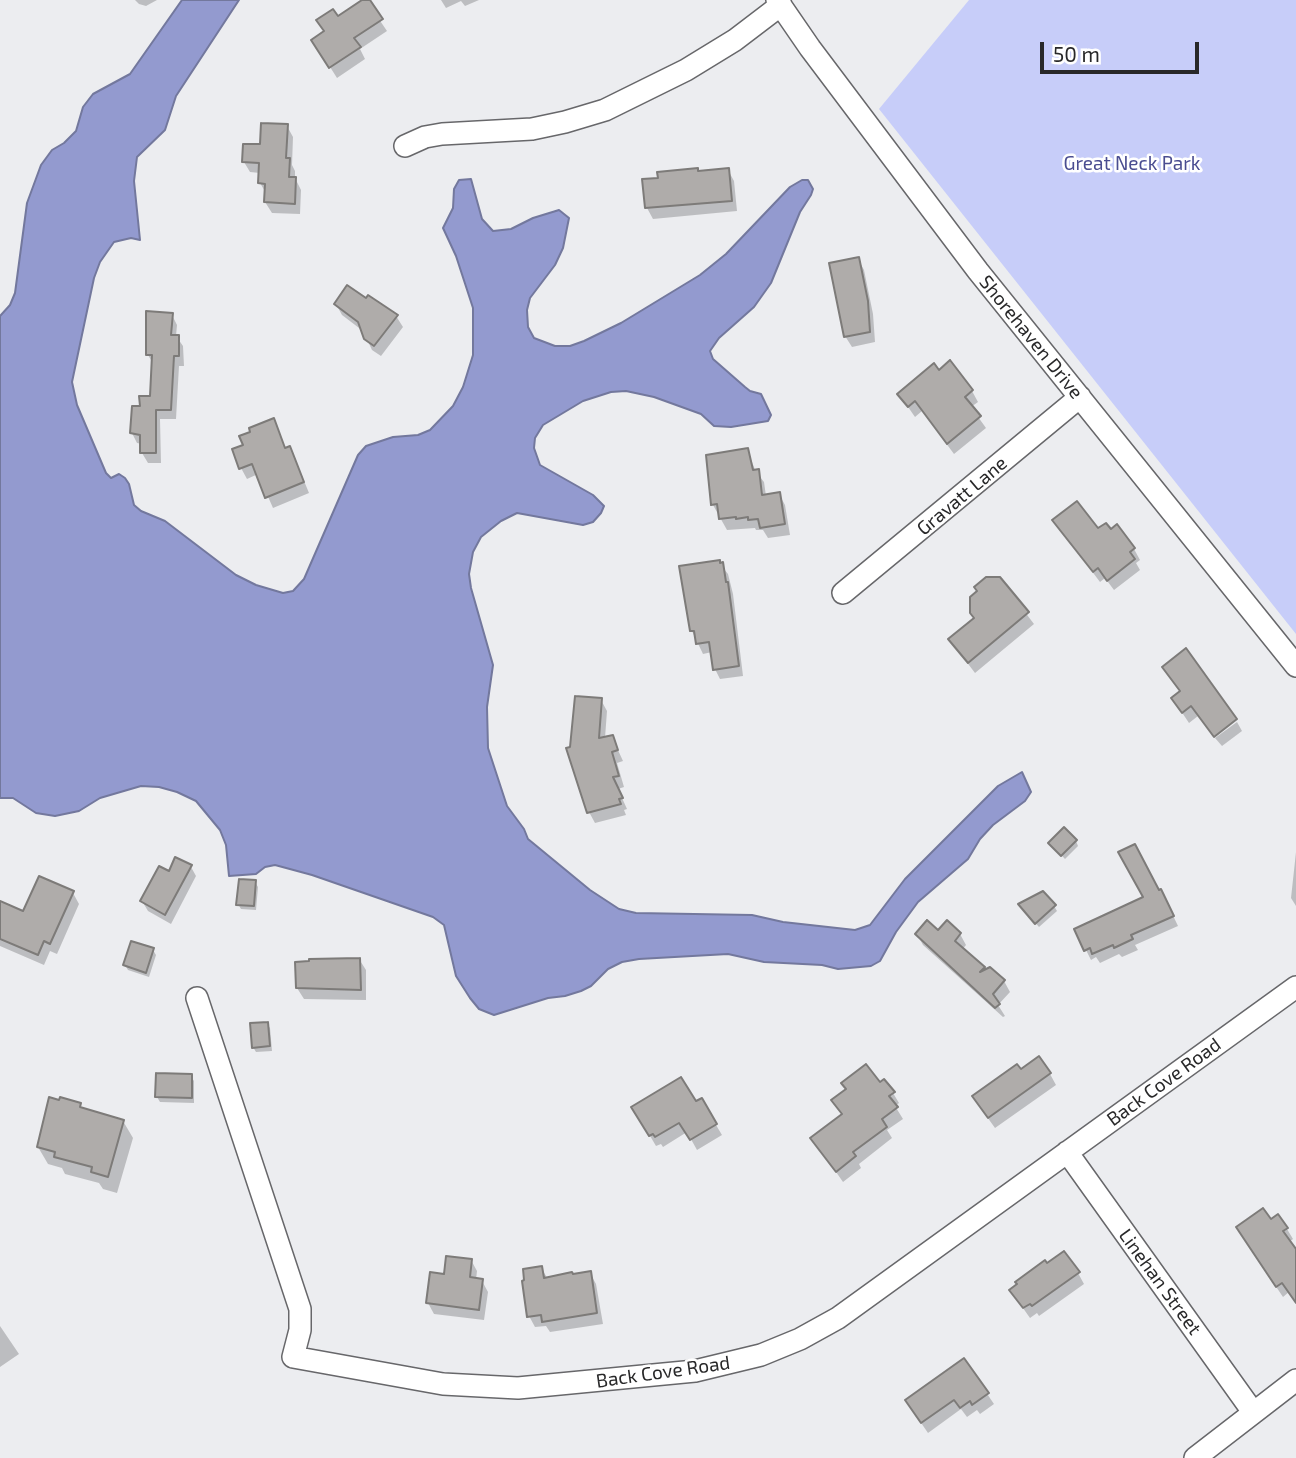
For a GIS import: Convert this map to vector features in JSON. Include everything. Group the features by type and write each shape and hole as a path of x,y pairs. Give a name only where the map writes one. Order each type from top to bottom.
{"street":[{"path":"405,146 425,137 442,134 532,129 605,110 687,70 735,40 779,3"},
{"name":"Shorehaven Drive","path":"779,3 961,248 1296,666"},
{"name":"Gravatt Lane","path":"843,593 1080,397"},
{"name":"Back Cove Road","path":"197,998 300,1309 300,1330 293,1357 408,1379 497,1388 547,1387 695,1371 761,1355 800,1339 838,1318 1296,987"},
{"name":"Linehan Street","path":"1067,1152 1253,1412"},
{"path":"1195,1458 1296,1380"}],"green space":[{"name":"Great Neck Park","path":"969,0 1296,0 1296,634 879,109"}],"shaded area":[{"path":"182,0 239,0 176,96 165,130 137,157 134,181 140,240 131,238 114,242 100,262 94,278 72,382 77,405 106,473 111,478 119,474 125,478 134,505 141,511 165,521 236,575 256,585 283,593 293,591 304,579 358,455 366,446 393,437 418,435 430,430 453,406 463,387 473,355 473,308 456,256 443,228 453,208 454,189 459,180 471,179 482,219 493,231 511,229 533,218 559,210 569,218 563,248 555,265 530,298 527,310 528,327 534,338 555,346 570,346 621,323 700,275 726,254 790,187 802,180 808,180 813,189 811,195 800,212 771,283 754,307 719,338 710,351 713,359 745,387 761,394 771,415 768,421 731,427 714,426 701,414 654,397 626,391 611,392 583,401 543,425 535,438 534,448 540,465 593,495 604,506 601,513 593,522 583,525 517,513 501,521 481,537 473,552 469,574 493,665 487,707 488,748 507,806 528,839 590,890 619,909 636,913 752,915 783,922 855,930 870,925 905,879 998,786 1022,772 1031,792 1025,801 993,825 980,839 968,859 918,902 896,932 880,961 871,966 838,969 822,965 764,962 728,954 639,959 622,962 608,969 591,986 581,991 494,1015 479,1009 456,976 444,925 433,917 275,865 265,867 256,874 229,876 226,845 220,830 196,801 177,792 141,786 100,798 79,811 55,816 36,813 13,798 0,798 0,316 10,305 15,293 27,203 41,165 52,150 76,131 83,107 93,94 130,74"}],"building":[{"path":"362,0 370,0 383,19 354,38 361,47 329,68 311,40 324,31 316,20 333,9 338,16"},
{"path":"261,123 288,124 286,158 290,158 289,177 296,177 295,204 264,202 265,184 258,183 259,163 242,162 243,144 260,144"},
{"path":"698,168 698,171 729,168 732,201 645,208 642,179 658,178 657,172"},
{"path":"859,257 868,301 870,332 844,337 829,263"},
{"path":"347,285 398,315 374,346 364,339 358,322 334,304"},
{"path":"146,311 173,313 171,335 179,335 179,356 174,356 171,410 156,410 156,453 140,453 140,435 130,433 132,406 140,406 139,396 150,396 152,355 146,355"},
{"path":"950,360 973,390 965,397 981,416 947,444 915,401 908,407 897,394 934,363 939,370"},
{"path":"274,418 285,448 290,446 304,482 265,498 252,464 239,469 232,449 243,445 239,436 250,432 249,428"},
{"path":"748,448 753,470 759,469 762,495 780,492 785,524 760,528 758,519 719,519 717,504 711,505 706,455"},
{"path":"1077,501 1098,528 1106,523 1111,529 1117,524 1135,548 1130,552 1135,559 1107,581 1098,568 1093,572 1052,520"},
{"path":"720,560 720,563 723,562 728,582 739,666 713,670 709,642 696,644 694,631 690,631 679,566"},
{"path":"986,577 1000,577 1029,612 968,663 948,639 974,618 970,613 970,597 977,591 974,587"},
{"path":"1186,648 1237,719 1214,737 1191,706 1182,713 1171,698 1180,691 1162,667"},
{"path":"575,696 602,698 599,738 613,735 618,750 612,752 619,776 613,777 623,798 619,799 621,804 587,813 566,748 570,747"},
{"path":"1064,827 1077,840 1061,856 1048,843"},
{"path":"1135,844 1174,916 1131,935 1133,939 1114,948 1113,945 1092,954 1090,948 1084,951 1074,929 1143,897 1118,852"},
{"path":"175,857 192,865 165,915 140,901 159,866 169,871"},
{"path":"39,876 74,891 50,944 44,941 38,955 0,939 0,901 23,911"},
{"path":"239,879 256,880 254,906 236,905"},
{"path":"1043,891 1056,905 1035,924 1018,904"},
{"path":"927,920 938,930 947,920 961,933 955,941 985,967 980,972 990,967 1005,980 993,994 1000,1004 995,1008 915,934"},
{"path":"131,941 154,948 146,973 123,965"},
{"path":"360,958 361,990 296,988 295,962 309,959"},
{"path":"268,1022 270,1046 252,1048 250,1023"},
{"path":"1039,1056 1051,1073 988,1118 972,1096 1017,1064 1021,1069"},
{"path":"866,1064 880,1082 884,1079 895,1092 889,1096 898,1107 882,1119 887,1127 853,1152 856,1156 836,1172 810,1138 842,1114 831,1100 846,1089 841,1083"},
{"path":"156,1073 192,1074 192,1098 155,1097"},
{"path":"681,1077 696,1101 702,1098 717,1124 690,1140 679,1123 655,1137 653,1134 649,1136 631,1107"},
{"path":"49,1097 81,1103 80,1107 124,1120 108,1177 91,1172 92,1167 54,1157 55,1152 37,1147"},
{"path":"1263,1208 1271,1219 1278,1214 1288,1228 1283,1231 1296,1249 1296,1303 1282,1283 1276,1287 1236,1227"},
{"path":"1064,1251 1080,1272 1032,1306 1030,1304 1023,1308 1009,1290 1017,1284 1015,1282 1045,1260 1047,1263"},
{"path":"446,1256 472,1259 470,1277 483,1279 479,1310 426,1303 430,1272 444,1274"},
{"path":"542,1266 544,1278 591,1271 597,1313 542,1322 541,1315 527,1317 523,1269"},
{"path":"964,1358 989,1393 972,1405 970,1401 960,1408 954,1400 921,1423 905,1400"}]}
